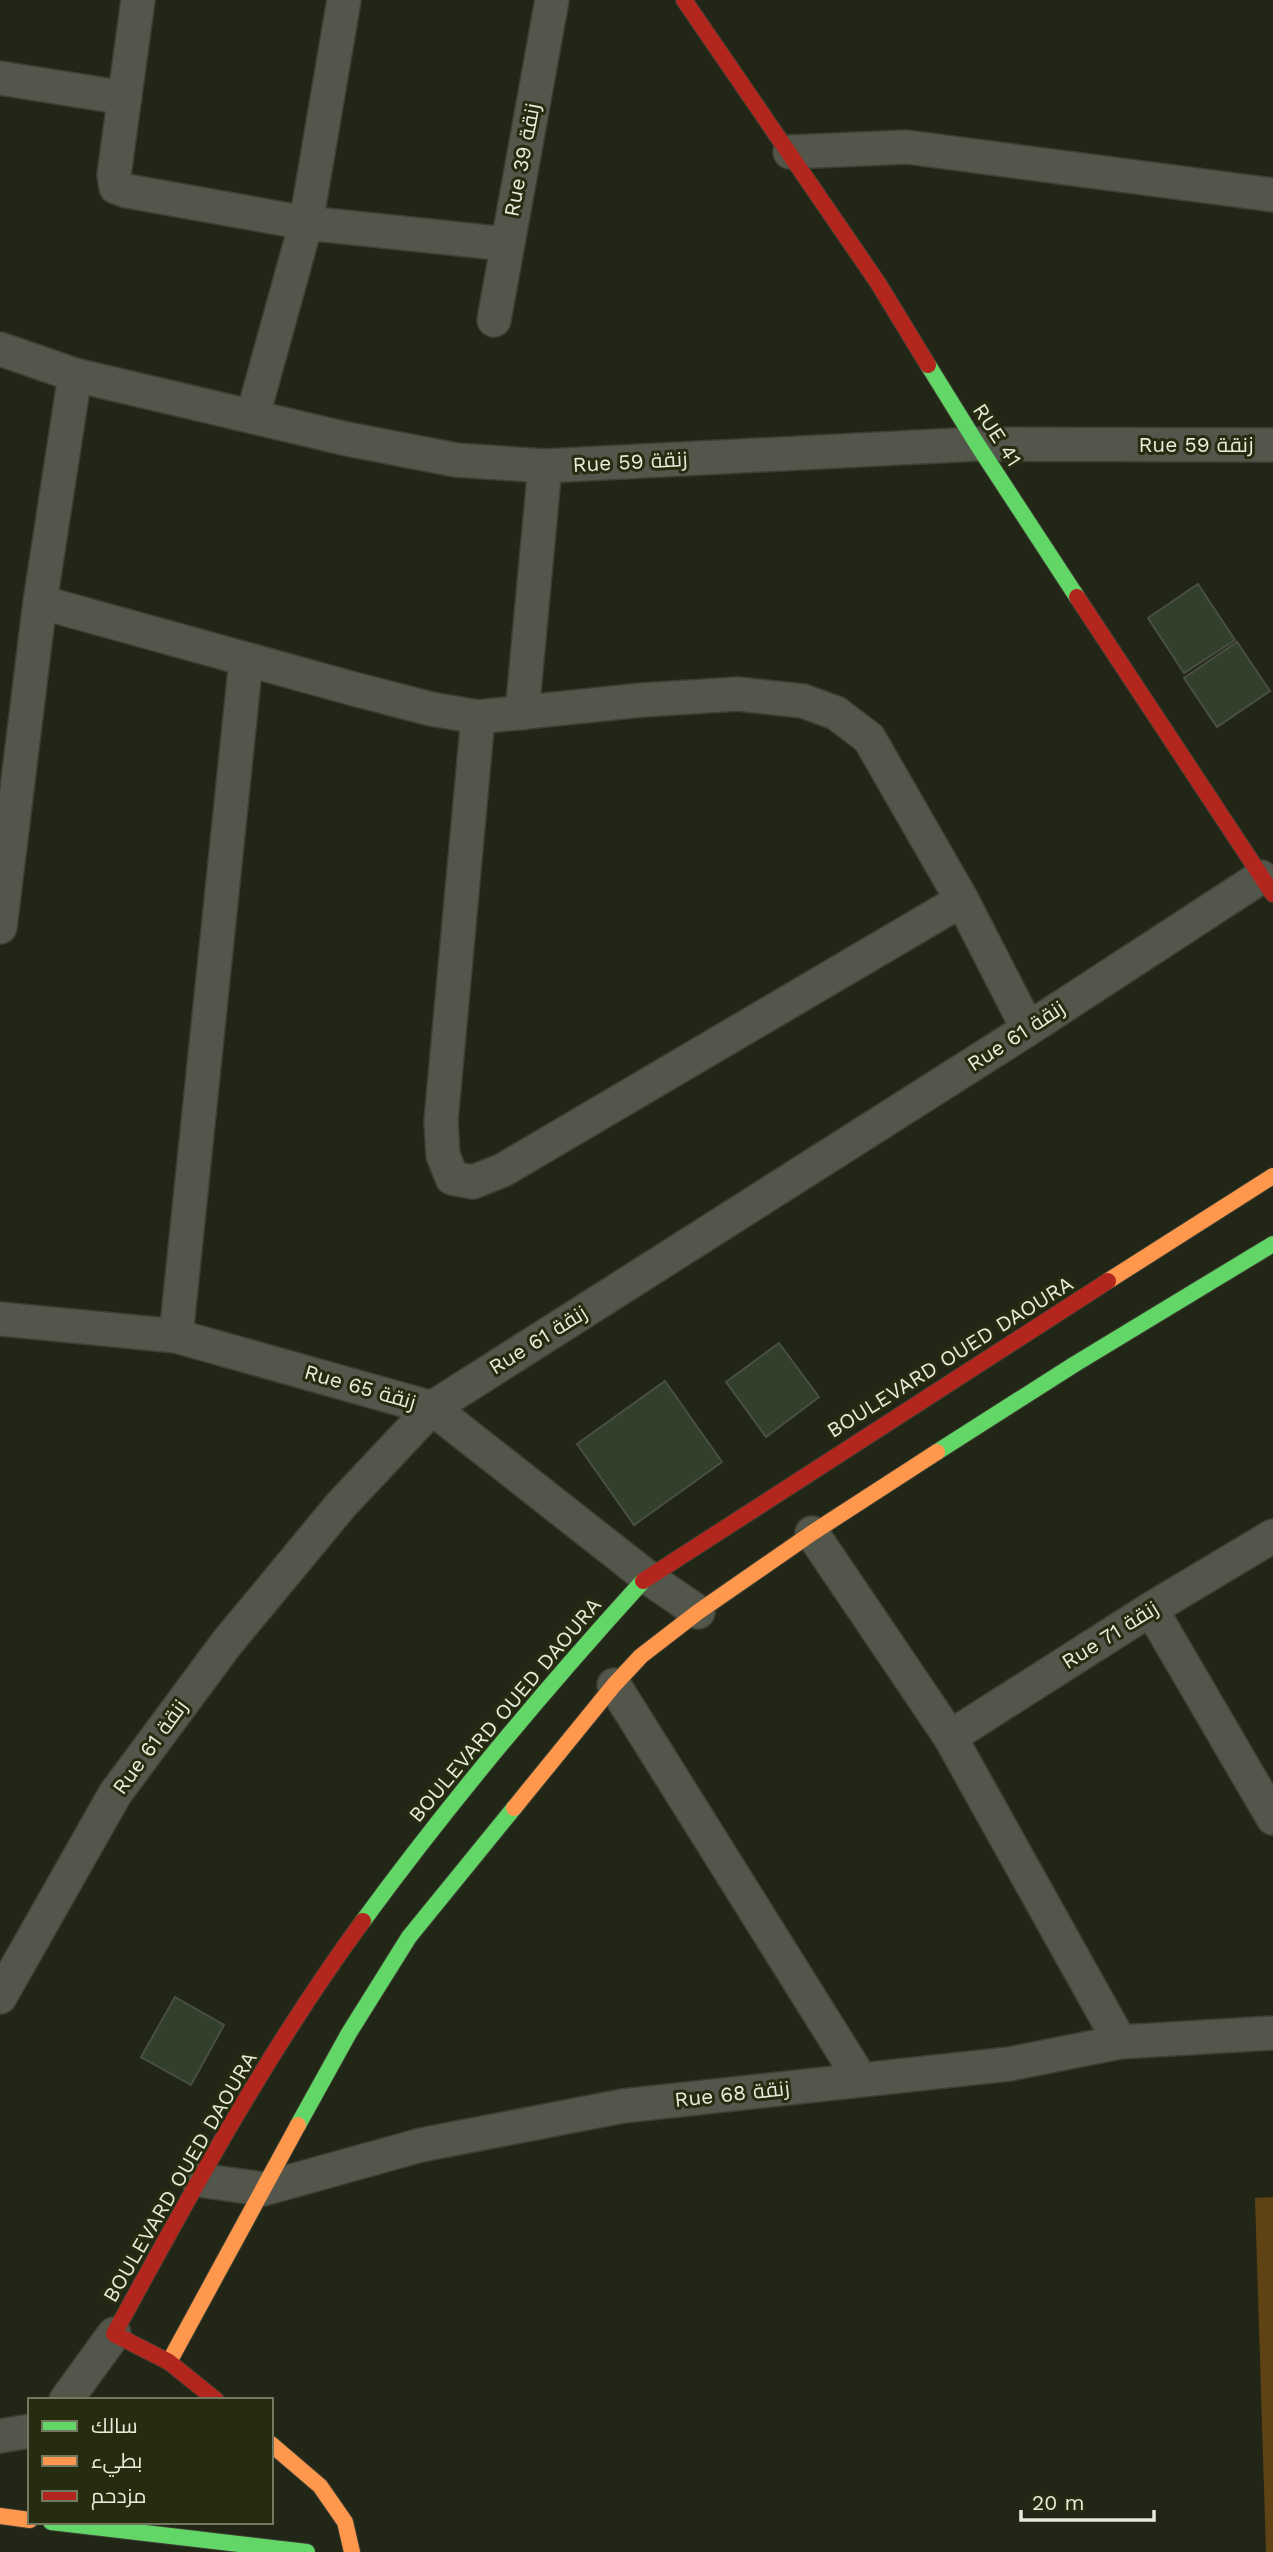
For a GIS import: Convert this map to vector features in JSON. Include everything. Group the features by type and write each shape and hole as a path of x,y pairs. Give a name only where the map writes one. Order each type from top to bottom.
{"street":[{"path":"138,0 114,175 116,187 306,223 506,244"},
{"path":"253,415 306,223 344,0"},
{"name":"Rue 39 زنقة","path":"494,320 552,0"},
{"name":"RUE 41","path":"684,0 878,283 977,444 1267,886"},
{"path":"0,78 125,98"},
{"path":"790,152 907,147 1273,195"},
{"name":"Rue 59 زنقة","path":"0,349 75,375 347,439 456,460 545,466 977,444 1273,445"},
{"path":"0,927 5,837 75,375"},
{"path":"522,713 545,466"},
{"path":"40,602 431,709 478,717 642,700 738,694 803,701 836,713 869,738 962,900 1028,1028"},
{"path":"176,1336 246,660"},
{"path":"478,717 441,1121 443,1155 452,1178 473,1182 503,1170 962,900"},
{"name":"Rue 61 زنقة","path":"0,1997 116,1794 147,1751 252,1612 341,1505 432,1408 1028,1028 1267,886"},
{"name":"BOULEVARD OUED DAOURA","path":"214,2398 169,2362 114,2334 198,2180 323,1975 422,1840 561,1671 648,1577 1273,1176"},
{"path":"169,2362 349,2033 409,1937 614,1685 642,1656 698,1612 812,1533 1075,1364 1273,1244"},
{"name":"Rue 65 زنقة","path":"0,1319 176,1336 432,1408 648,1577 698,1612"},
{"path":"812,1533 950,1737 1120,2042"},
{"name":"Rue 71 زنقة","path":"950,1737 1151,1609 1273,1536"},
{"path":"1151,1609 1273,1818"},
{"path":"614,1685 861,2080"},
{"name":"Rue 68 زنقة","path":"198,2180 263,2189 421,2146 623,2106 1009,2064 1120,2042 1273,2033"},
{"path":"67,2398 114,2334"},
{"path":"0,2436 28,2431"},
{"path":"273,2446 320,2486 345,2522 352,2552"},
{"path":"0,2516 28,2520"},
{"path":"68,2524 307,2552"}],"shaded area":[{"path":"1273,2197 1273,2552 1266,2552 1255,2198"}],"building":[{"path":"1198,584 1235,640 1184,673 1148,618"},
{"path":"1237,642 1270,691 1217,727 1184,678"},
{"path":"779,1343 819,1397 766,1437 726,1382"},
{"path":"665,1381 722,1462 634,1525 577,1444"},
{"path":"175,1997 224,2025 191,2085 141,2057"}],"traffic: fast":[{"path":"928,365 1077,597"},
{"path":"937,1452 1075,1364 1273,1244"},
{"path":"363,1921 499,1747 643,1581"},
{"path":"298,2125 349,2033 409,1937 514,1808"},
{"path":"68,2524 307,2552"}],"traffic: slow":[{"path":"1108,1281 1273,1176"},
{"path":"514,1808 614,1685 641,1656 698,1612 812,1533 937,1452"},
{"path":"169,2362 298,2125"},
{"path":"273,2446 320,2486 345,2522 352,2552"},
{"path":"0,2516 28,2520"}],"traffic: jam":[{"path":"684,0 878,283 928,365"},
{"path":"1077,597 1273,894"},
{"path":"643,1581 1108,1281"},
{"path":"214,2398 169,2362 114,2334 263,2071 363,1921"}]}
